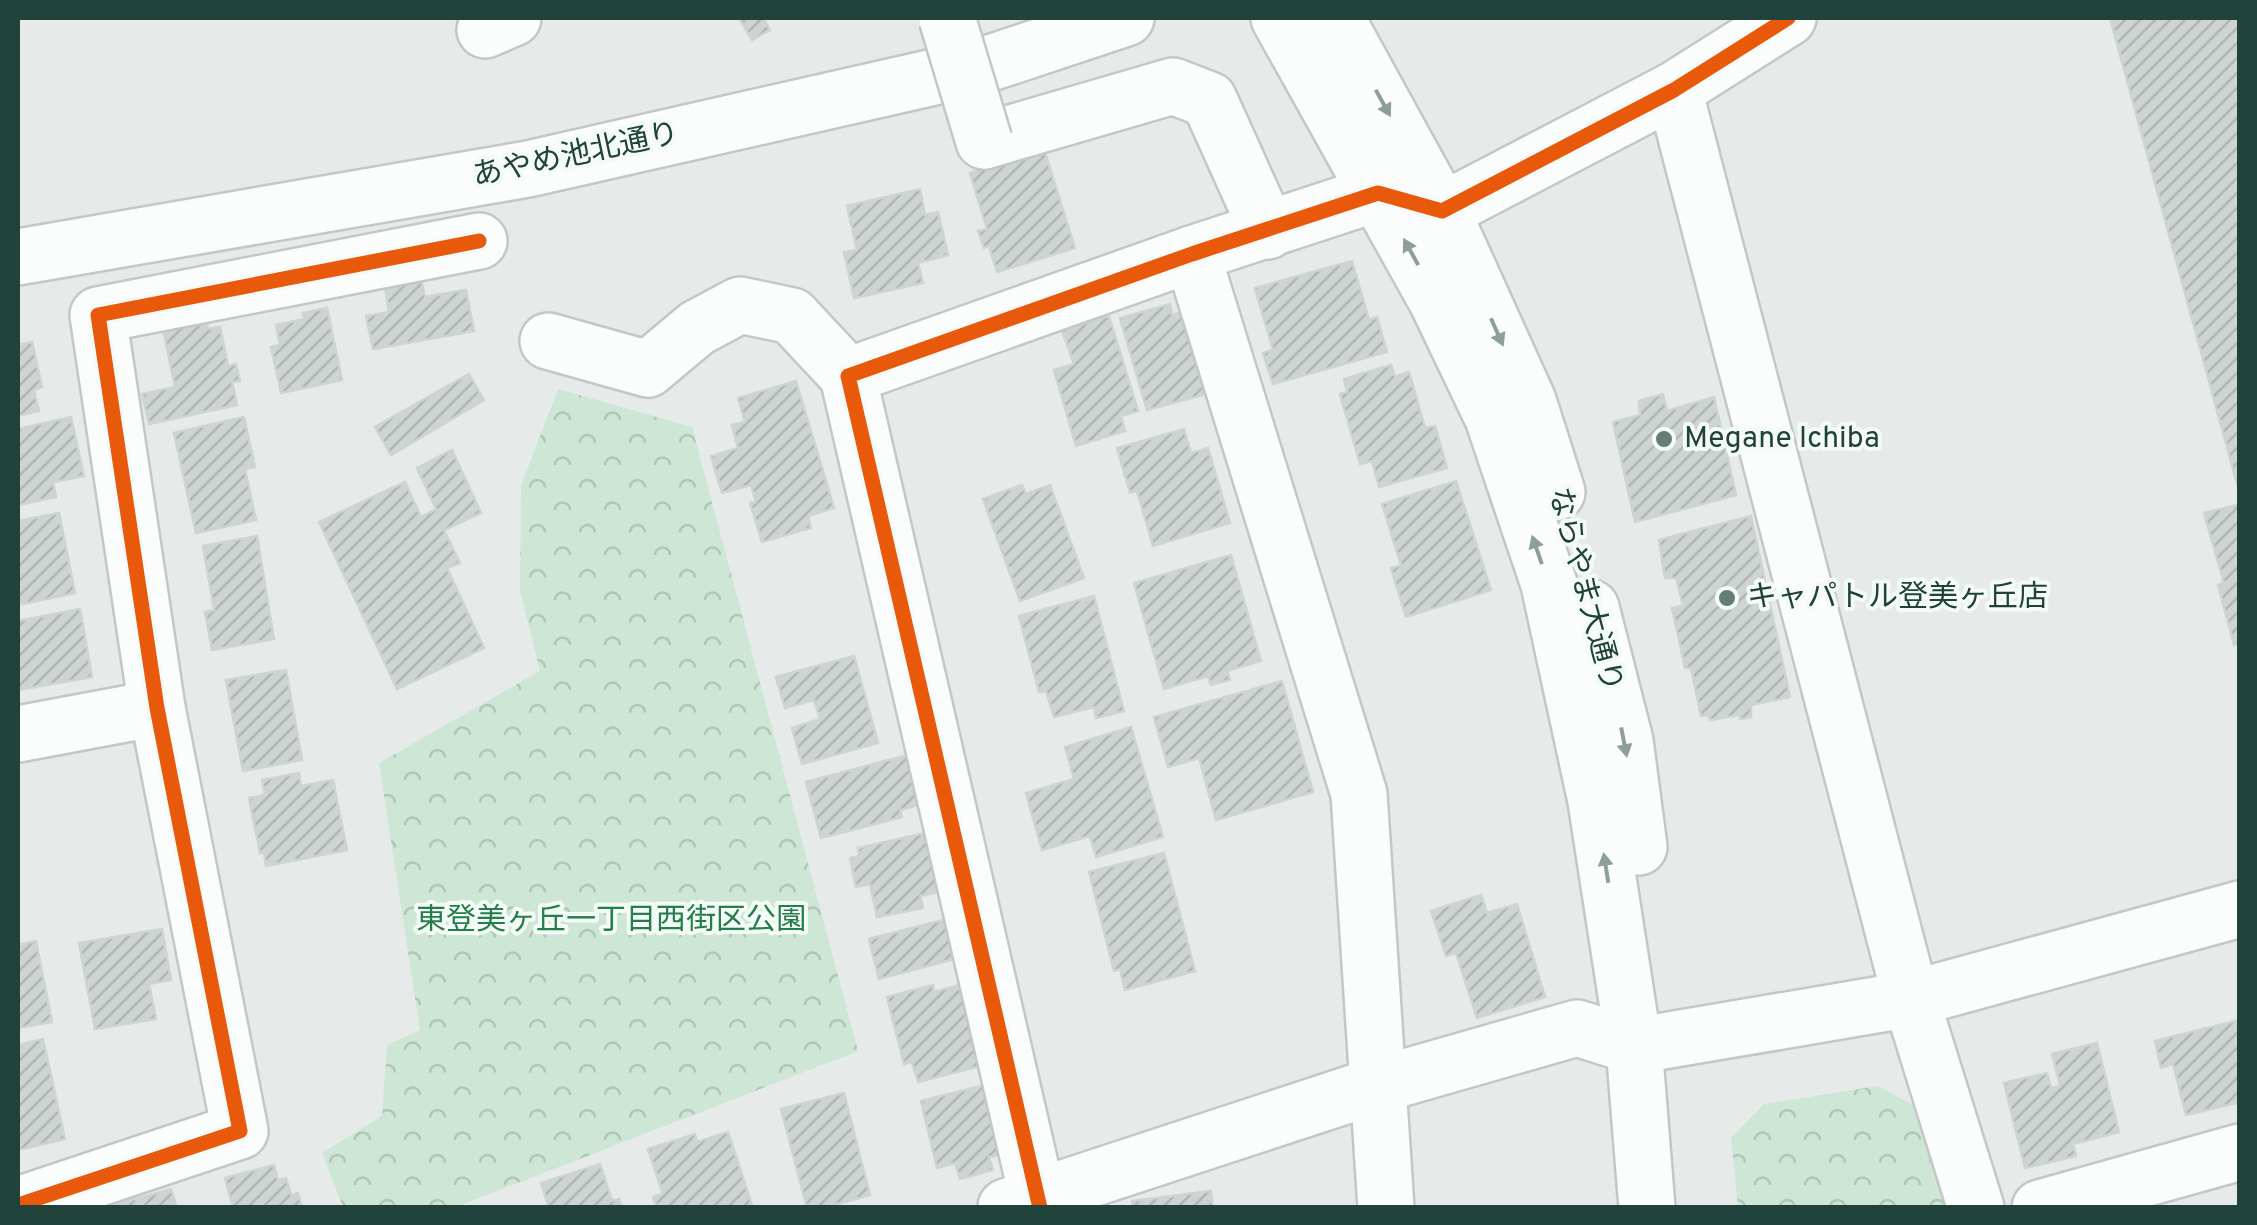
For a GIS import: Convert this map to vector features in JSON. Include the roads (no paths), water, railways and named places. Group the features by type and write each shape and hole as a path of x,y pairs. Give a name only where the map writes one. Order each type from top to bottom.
{"street":[{"path":"946,18 984,141 1173,86 1208,100 1268,231"},
{"name":"あやめ池北通り","path":"18,257 528,169 978,68 1126,18"},
{"path":"1278,18 1437,300 1493,418 1549,584 1650,1043 1647,1208"},
{"name":"ならやま大通り","path":"1336,18 1442,211 1528,401 1576,548 1624,741 1650,1043 1680,1208"},
{"path":"848,376 1192,254 1378,193 1442,211 1674,90 1788,18"},
{"path":"1674,90 1911,998 1976,1208"},
{"path":"18,1205 240,1131 156,708 98,316 479,240"},
{"path":"1192,254 1359,794 1386,1208"},
{"path":"548,340 648,368 697,328 740,305 792,316 848,376 1027,1204 1378,1085 1577,1028 1650,1043 1911,998 2240,909"},
{"path":"18,734 156,708"},
{"path":"2040,1208 2240,1152"}],"place":[{"name":"Megane Ichiba","path":"1664,439"},
{"name":"キャパトル登美ヶ丘店","path":"1727,598"}],"park label":[{"name":"東登美ヶ丘一丁目西街区公園","path":"611,921"}]}
